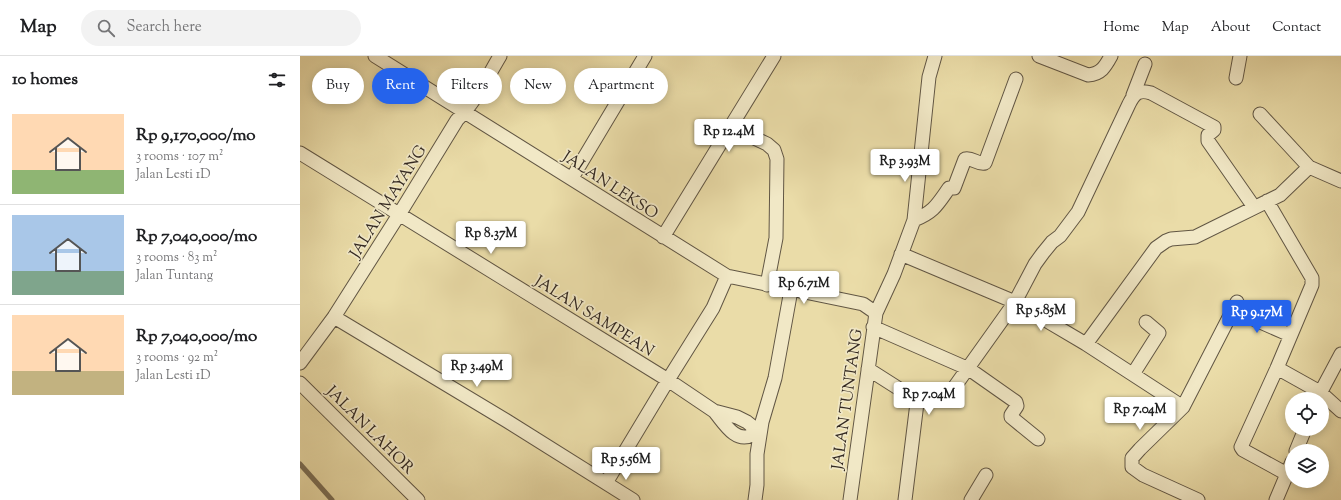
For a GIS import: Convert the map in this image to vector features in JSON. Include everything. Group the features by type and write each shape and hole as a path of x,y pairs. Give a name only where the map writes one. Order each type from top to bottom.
{"street":[{"name":"JALAN LEKSO","path":"375,56 727,276 845,301"},
{"name":"JALAN MAYANG","path":"300,363 334,317 400,214 457,120 465,112 500,56"},
{"path":"572,178 645,56"},
{"path":"663,237 774,56"},
{"path":"876,312 894,274 914,220 929,77 935,56"},
{"path":"1039,56 1088,75 1101,71 1110,56"},
{"path":"1236,78 1240,56"},
{"path":"948,396 1015,302 1043,252 1060,236 1078,212 1133,96 1145,64"},
{"path":"914,220 925,216 934,209 949,188 954,188 964,159 972,159 982,164 986,162 1016,79"},
{"path":"1133,96 1145,91 1151,93 1214,127 1214,130 1208,135 1208,141 1254,207"},
{"path":"1260,114 1309,167 1341,181"},
{"path":"731,127 767,144 774,150 777,159 776,238 767,285"},
{"name":"JALAN SAMPEAN","path":"300,152 668,380 714,411 730,430 736,434 741,437 755,436"},
{"path":"1086,344 1156,248 1171,239 1195,237 1280,195 1309,167"},
{"path":"1267,201 1312,278 1312,285 1277,368 1241,447 1243,450 1285,466"},
{"path":"901,254 1015,302 1086,344 1183,407"},
{"path":"606,483 713,308 727,276"},
{"path":"754,500 757,485 757,454 755,436 762,422 775,378 791,290"},
{"name":"JALAN TUNTANG","path":"845,301 863,304 876,312 850,500"},
{"path":"1198,500 1143,475 1132,467 1132,458 1183,407 1235,306 1290,336"},
{"path":"334,317 507,421 632,500"},
{"path":"1133,374 1159,334 1159,332 1146,322"},
{"path":"873,327 968,368 1016,402 1017,406 1011,415 1012,417 1038,439"},
{"path":"1321,392 1341,354"},
{"path":"1277,368 1314,392"},
{"path":"868,369 912,397 917,403 905,500"},
{"name":"JALAN LAHOR","path":"300,383 418,500"},
{"path":"1329,402 1341,411"},
{"path":"971,500 986,475"},
{"path":"1276,500 1285,479"}],"waterway":[{"path":"300,464 332,500"}]}
